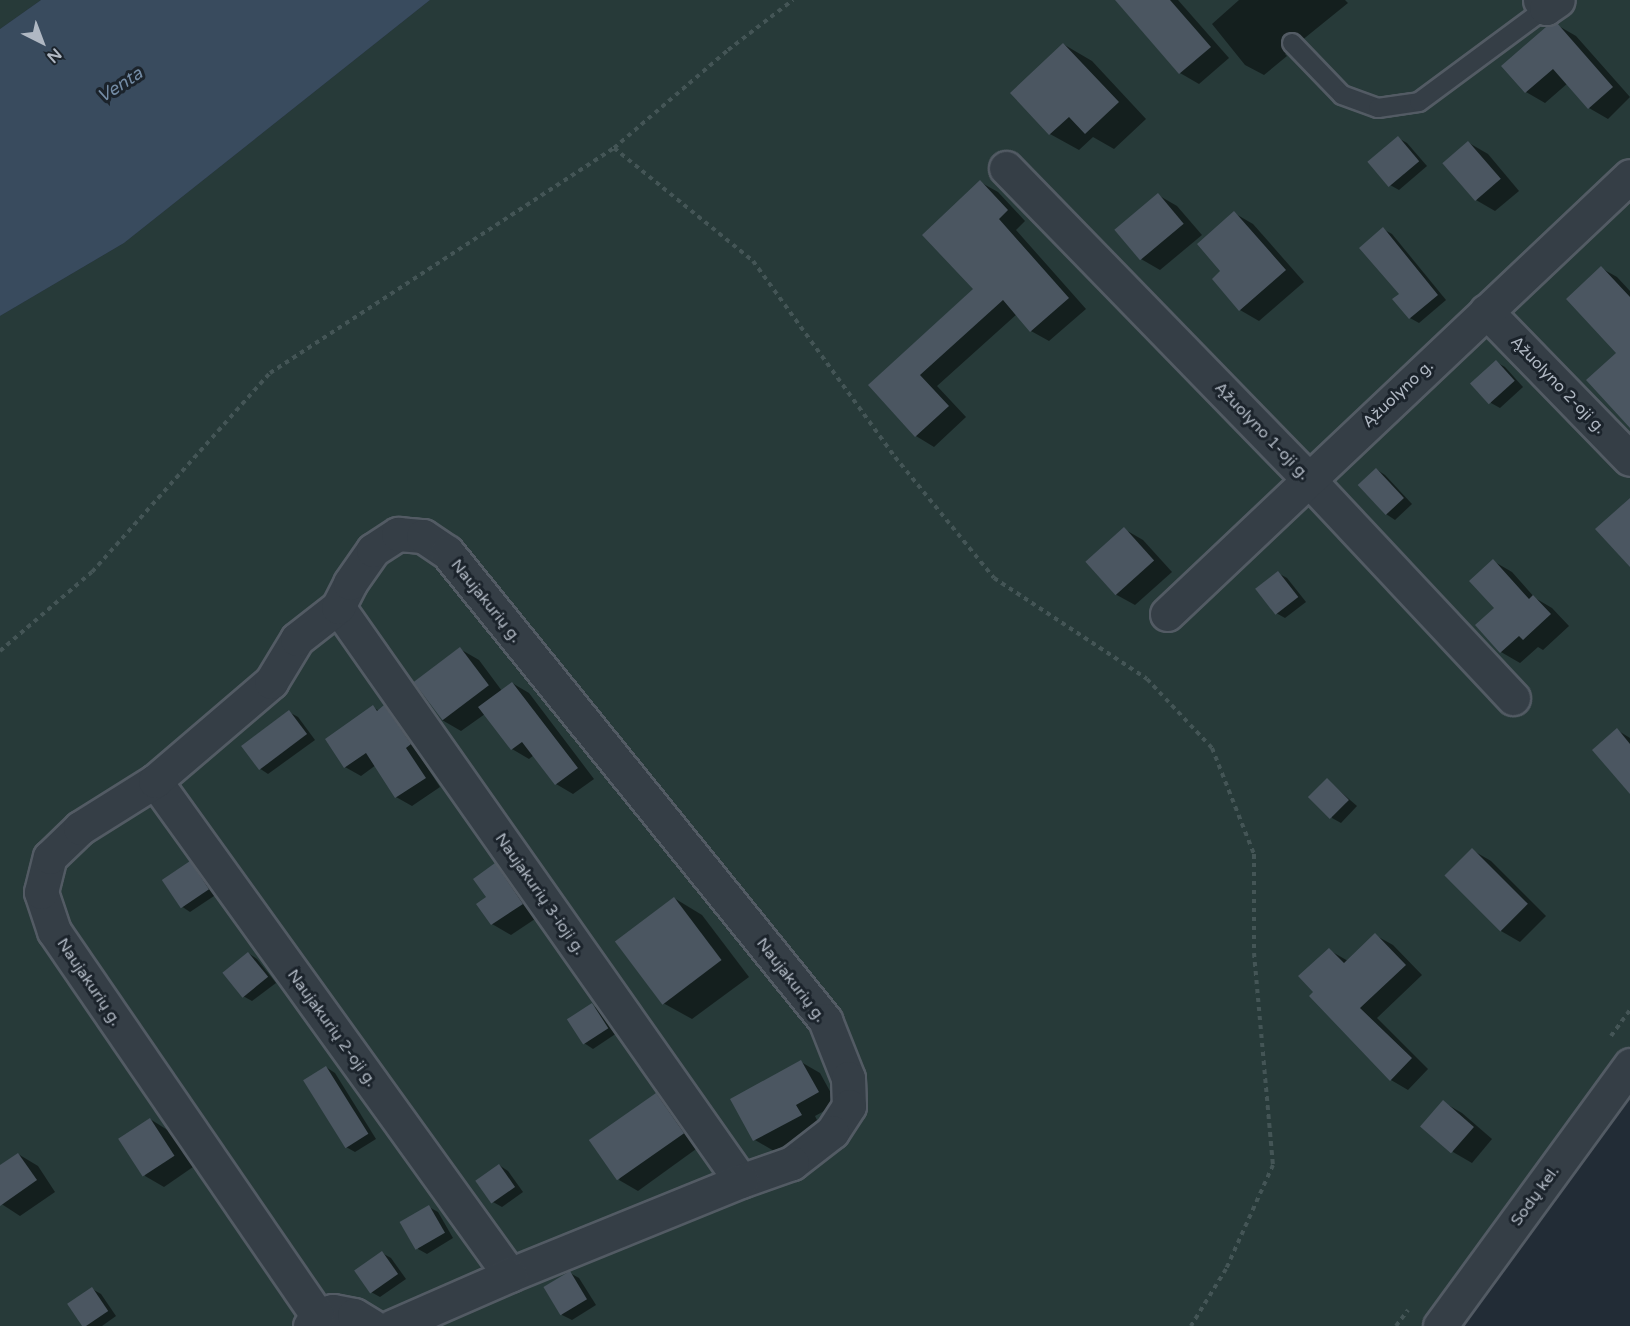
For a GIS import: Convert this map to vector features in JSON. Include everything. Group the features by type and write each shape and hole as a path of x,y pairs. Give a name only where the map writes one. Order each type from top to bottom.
{"street":[{"name":"Ąžuolyno 1-oji g.","path":"1006,168 1308,479 1514,698"},
{"name":"Ąžuolyno g.","path":"1167,614 1630,176"},
{"name":"Ąžuolyno 2-oji g.","path":"1486,311 1630,459"},
{"name":"Naujakurių g.","path":"372,1326 354,1315 333,1311 313,1321 54,932 41,892 50,857 72,835 155,781 271,682 297,639 339,607 350,583 373,550 398,534 423,536 447,552 825,1020 848,1078 849,1106 832,1132 792,1163 741,1181 510,1275 393,1326"},
{"name":"Naujakurių 3-ioji g.","path":"339,607 741,1181"},
{"name":"Naujakurių 2-oji g.","path":"155,781 510,1275"},
{"name":"Sodų kel.","path":"1440,1326 1630,1065"}],"lane":[{"path":"1292,43 1342,95 1378,108 1419,102 1548,3"}],"path":[{"path":"0,651 92,572 270,373 614,148 728,50 793,0"},
{"path":"614,148 753,261 895,457 994,578 1147,679 1212,748 1254,854 1254,953 1273,1165 1226,1269 1191,1326"}],"green space":[{"path":"0,0 41,0 0,29"},
{"path":"430,0 1630,0 1630,1047 1427,1326 0,1326 0,316 124,243"}],"water":[{"name":"Venta","path":"41,0 430,0 124,243 0,316 0,29"}],"building":[{"path":"1115,0 1170,0 1211,47 1179,74"},
{"path":"1557,23 1613,87 1588,109 1553,69 1525,93 1501,66 1546,27"},
{"path":"1063,43 1119,102 1085,134 1069,117 1049,135 1010,93"},
{"path":"1398,136 1419,161 1389,187 1367,162"},
{"path":"1468,141 1501,179 1475,201 1442,163"},
{"path":"980,180 1008,210 999,219 1069,298 1030,332 1003,300 920,375 949,406 915,437 868,385 973,289 922,235"},
{"path":"1158,193 1184,224 1140,260 1114,230"},
{"path":"1234,211 1286,270 1239,311 1212,279 1220,271 1197,244"},
{"path":"1383,227 1438,295 1409,319 1392,299 1399,294 1359,248"},
{"path":"1601,266 1630,297 1630,428 1586,380 1616,353 1566,299"},
{"path":"1496,360 1515,381 1489,404 1470,383"},
{"path":"1376,468 1404,498 1386,515 1358,485"},
{"path":"1630,498 1630,567 1595,529"},
{"path":"1124,527 1154,560 1115,595 1085,562"},
{"path":"1493,559 1529,599 1533,595 1551,614 1523,640 1519,636 1500,653 1475,625 1494,608 1469,581"},
{"path":"1278,571 1298,597 1275,615 1255,589"},
{"path":"460,647 489,685 443,720 414,682"},
{"path":"512,682 578,768 555,785 522,742 511,750 478,707"},
{"path":"373,705 377,711 384,705 411,744 406,748 426,778 395,798 366,753 344,768 325,739"},
{"path":"289,710 307,734 259,770 241,746"},
{"path":"1617,728 1630,744 1630,794 1592,750"},
{"path":"1327,778 1349,800 1330,819 1308,797"},
{"path":"1472,848 1528,904 1500,931 1444,876"},
{"path":"190,861 209,889 181,908 162,880"},
{"path":"495,863 523,904 491,925 476,904 486,897 473,879"},
{"path":"674,897 722,960 662,1005 615,942"},
{"path":"1375,933 1406,965 1360,1008 1412,1058 1390,1081 1309,996 1313,992 1298,976 1329,948 1344,963"},
{"path":"248,952 268,977 242,998 222,973"},
{"path":"592,1003 608,1028 583,1044 567,1019"},
{"path":"801,1060 819,1092 796,1105 802,1115 753,1141 730,1099"},
{"path":"326,1066 368,1134 345,1148 303,1080"},
{"path":"656,1093 684,1133 617,1180 589,1140"},
{"path":"1443,1100 1474,1127 1451,1153 1420,1126"},
{"path":"150,1118 175,1156 143,1176 118,1139"},
{"path":"18,1153 37,1180 0,1206 0,1165"},
{"path":"499,1164 515,1187 491,1204 475,1181"},
{"path":"429,1205 445,1233 416,1250 400,1222"},
{"path":"382,1251 398,1274 370,1293 354,1271"},
{"path":"570,1271 587,1299 560,1315 543,1287"},
{"path":"92,1287 108,1311 86,1326 82,1326 67,1304"}]}
